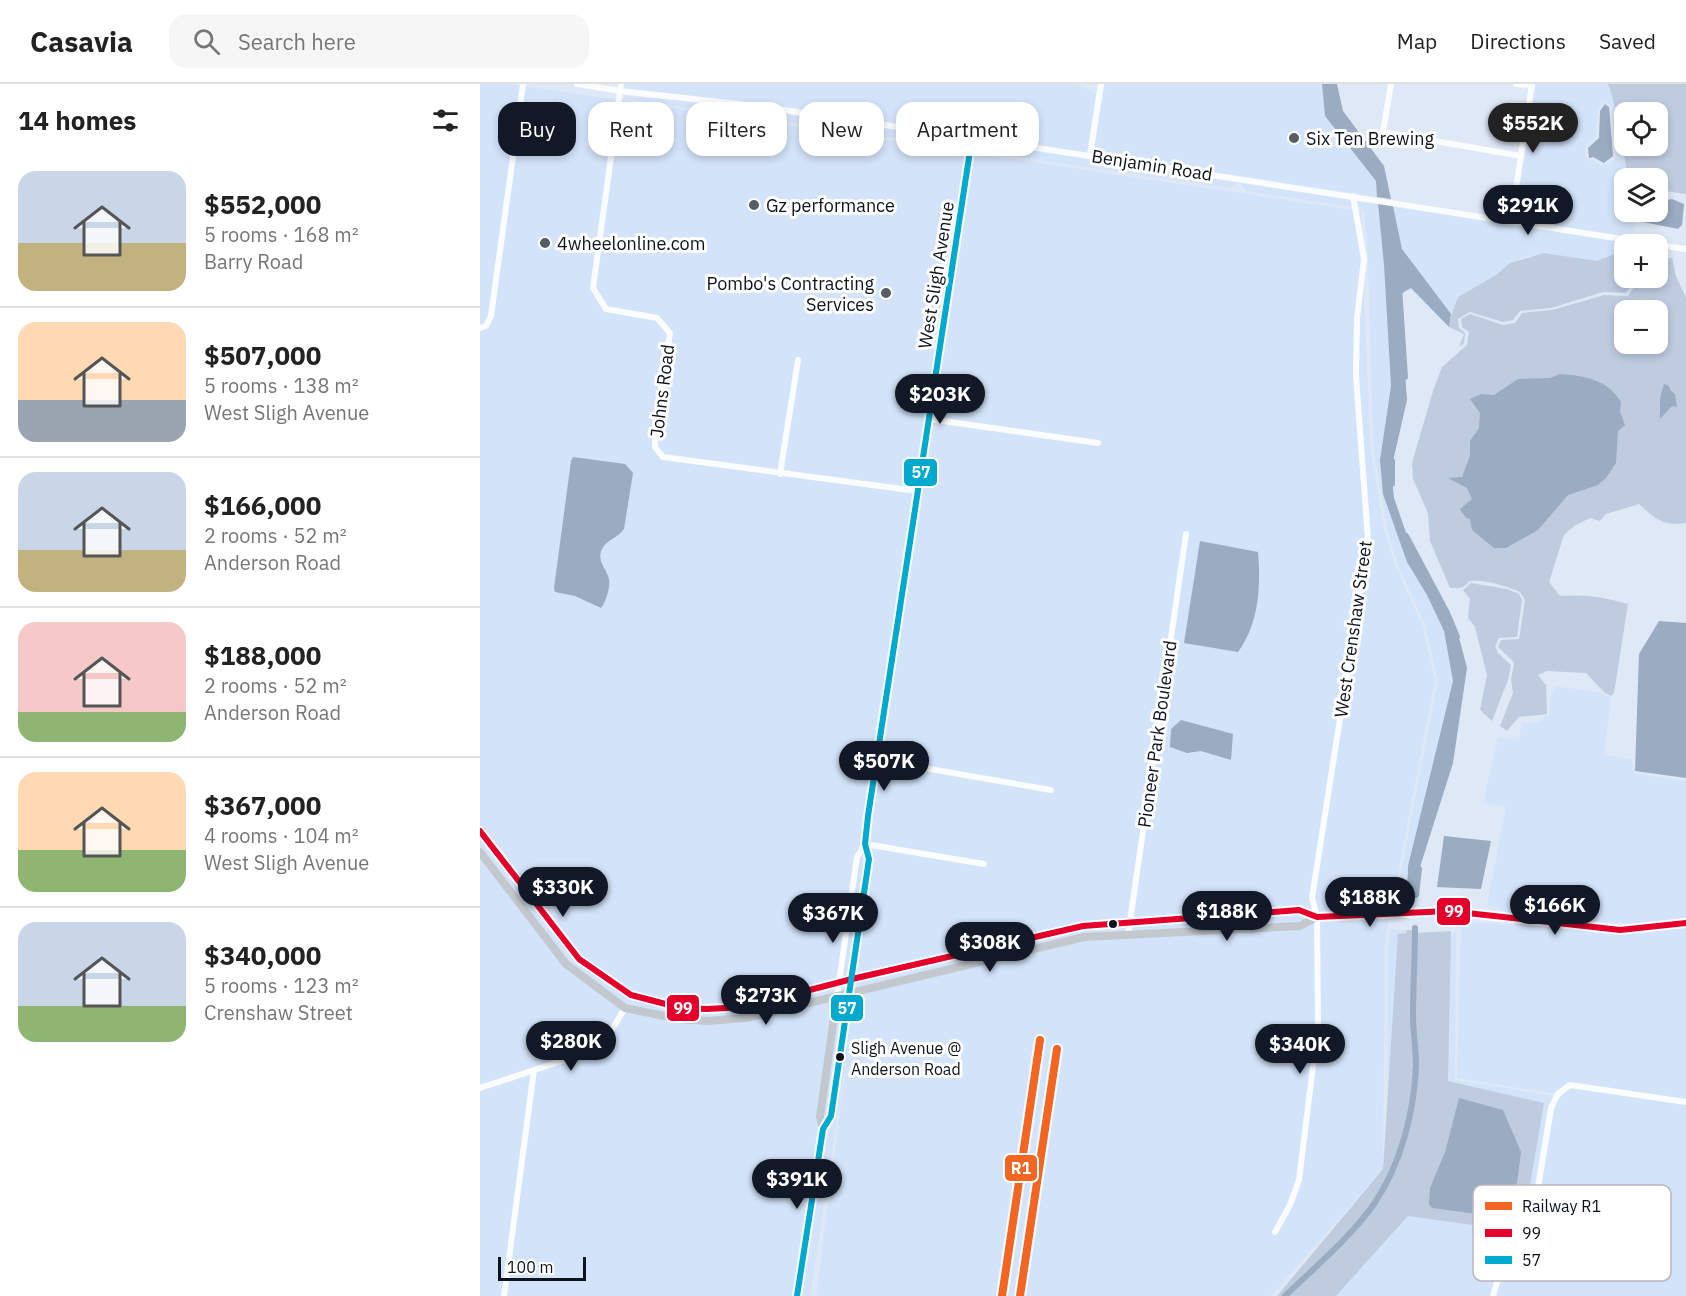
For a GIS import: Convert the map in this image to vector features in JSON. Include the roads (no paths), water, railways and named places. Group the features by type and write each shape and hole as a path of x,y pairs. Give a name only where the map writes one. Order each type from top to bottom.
{"main road":[{"path":"480,831 579,959 631,995 681,1008 707,1009 744,1006 1083,926 1130,922 1299,910 1317,917 1449,911 1620,930 1686,923"},
{"path":"480,852 566,964 625,1008 679,1019 707,1021 746,1018 1084,937 1300,926 1317,917"},
{"name":"West Sligh Avenue","path":"797,1296 823,1129 831,1116 849,993"},
{"name":"West Sligh Avenue","path":"823,1129 820,1117 837,996"}],"street":[{"path":"480,328 486,326 491,316 523,84"},
{"name":"Benjamin Road","path":"577,84 756,106 896,127"},
{"path":"1090,155 1101,84"},
{"path":"1391,84 1383,132 1521,156"},
{"path":"1511,220 1532,85 1516,84"},
{"name":"Johns Road","path":"621,88 593,288 606,309 657,318 670,333 655,431 655,447 663,457 917,491"},
{"name":"Benjamin Road","path":"1039,148 1614,238"},
{"name":"West Sligh Avenue","path":"837,996 857,857 865,844 969,156"},
{"name":"West Crenshaw Street","path":"1275,1232 1290,1205 1300,1170 1318,1025 1317,917 1312,898 1368,539 1356,376 1357,318 1364,259 1353,196"},
{"name":"Benjamin Road","path":"1668,247 1686,249"},
{"path":"780,474 798,360"},
{"path":"929,419 1098,443"},
{"name":"Pioneer Park Boulevard","path":"1128,934 1186,534"},
{"path":"878,760 1051,790"},
{"path":"865,844 984,864"},
{"name":"West Sligh Avenue","path":"849,993 869,859 865,844"},
{"path":"480,1088 601,1048 625,1008"},
{"path":"504,1296 534,1070"},
{"path":"1538,1185 1551,1108 1558,1094 1570,1085 1686,1102"},
{"path":"1493,1296 1498,1281"}],"waterway":[{"path":"1399,288 1405,377"},
{"path":"1392,461 1392,484"},
{"path":"1406,536 1447,613 1457,637"},
{"path":"1416,895 1419,869"},
{"path":"1285,1296 1365,1217 1383,1189 1399,1155 1409,1120 1415,1084 1413,1015 1415,928"}],"rail line":[{"name":"R1","path":"1002,1296 1040,1040"},
{"name":"R1","path":"1020,1296 1057,1049"}],"place":[{"name":"Six Ten Brewing","path":"1294,138"},
{"name":"Gz performance","path":"754,205"},
{"name":"4wheelonline.com","path":"545,243"},
{"name":"Pombo's Contracting Services","path":"886,293"},
{"name":"Sligh Avenue @ Anderson Road","path":"840,1057"}]}
